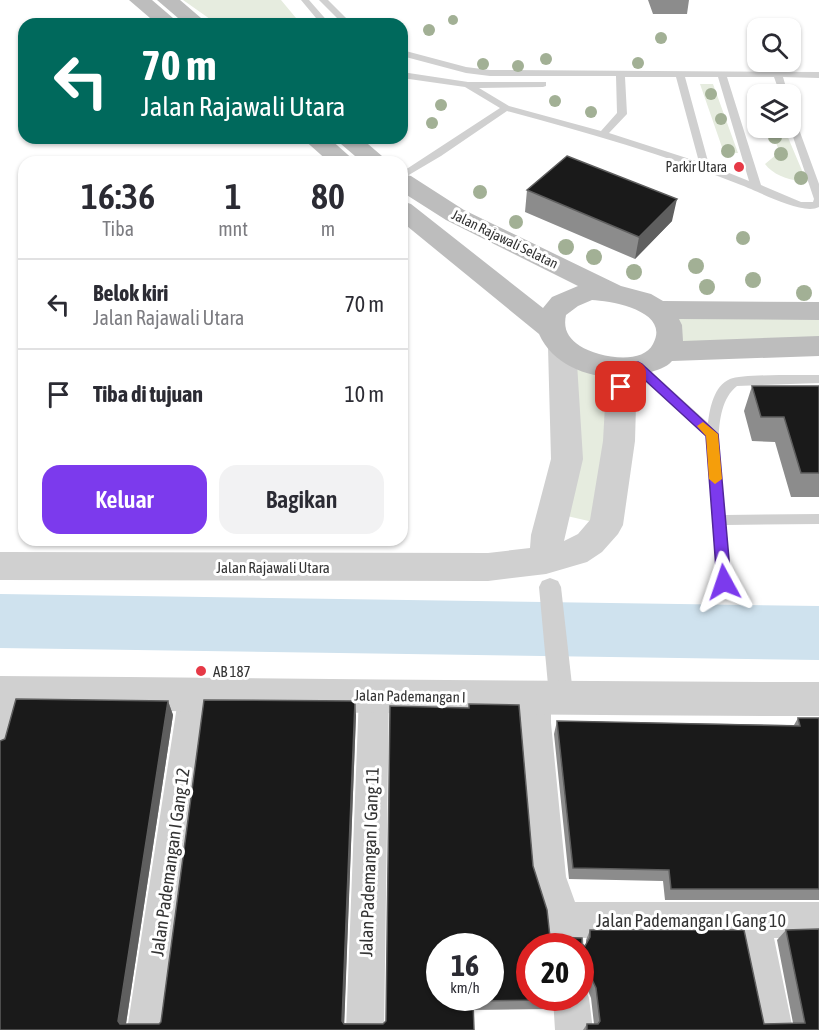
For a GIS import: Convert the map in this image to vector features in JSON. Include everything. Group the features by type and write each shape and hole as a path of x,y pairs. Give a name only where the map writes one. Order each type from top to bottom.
{"main road":[{"path":"139,0 162,18"},
{"path":"167,0 190,18"},
{"path":"322,144 337,156"},
{"path":"354,144 369,156"},
{"name":"Jalan Rajawali Selatan","path":"408,185 455,216 610,291"},
{"name":"Jalan Rajawali Selatan","path":"408,214 556,337"},
{"path":"591,291 610,291 632,296 658,310 668,323 670,337 664,351 651,362 630,368 591,364 556,337 552,315 560,304 574,295 591,291"},
{"path":"658,310 819,311"},
{"path":"664,351 819,346"}],"street":[{"path":"552,687 548,536 567,459 556,337"},
{"path":"554,513 606,525 630,368"},
{"name":"Jalan Rajawali Utara","path":"0,566 488,567 549,581 606,525"},
{"name":"Jalan Pademangan I","path":"6,693 374,695 552,687 819,699"},
{"name":"Jalan Pademangan I Gang 10","path":"552,687 535,723 549,877 565,933 752,919 819,921"},
{"path":"0,742 6,693"},
{"name":"Jalan Pademangan I Gang 12","path":"146,1030 194,693"},
{"name":"Jalan Pademangan I Gang 11","path":"365,1030 374,695"},
{"path":"752,919 774,1030"},
{"path":"572,1011 574,1030"}],"lane":[{"path":"305,0 321,18"},
{"path":"323,0 342,18"},
{"path":"408,55 466,70 490,73 819,75"},
{"path":"679,73 705,166"},
{"path":"721,73 756,187"},
{"path":"408,76 468,85 555,84 585,74"},
{"path":"603,134 622,114 620,74"},
{"path":"777,74 780,84"},
{"path":"468,85 506,108 603,134 705,166 798,204 812,207 819,199 798,138"},
{"path":"408,172 506,108"},
{"path":"630,368 712,434"},
{"path":"724,582 712,434 719,395 734,382 819,379"},
{"path":"719,520 819,519"}],"shaded area":[{"path":"183,0 281,0 296,18 208,18"},
{"path":"700,84 713,84 738,153 724,153"},
{"path":"774,138 788,138 806,180 784,177 773,172 765,164 777,154 778,148"},
{"path":"819,310 819,346 662,349 663,320"},
{"path":"562,347 622,369 606,525 554,513"}],"building":[{"path":"567,156 677,199 639,237 527,190"},
{"path":"752,386 819,386 819,473 801,473 784,417 761,417"},
{"path":"16,699 168,701 118,1021 120,1024 159,1024 161,1022 204,700 355,701 342,1021 344,1024 383,1024 386,1021 390,706 469,708 469,704 519,705 533,866 547,910 550,933 516,933 516,1000 504,1001 504,933 426,933 426,1011 473,1011 474,1030 0,1030 0,741 5,739"},
{"path":"798,718 819,718 819,889 671,889 669,870 573,868 557,721 800,726"},
{"path":"819,929 819,1030 587,1030 587,1024 598,1024 600,1021 594,984 594,933 590,933 590,930 744,930 764,1024 805,1023 786,930"}],"waterway":[{"path":"0,621 819,633"}],"slow traffic":[{"path":"703,426 712,434 715,479"}],"place":[{"name":"Parkir Utara","path":"739,167"},
{"name":"AB 187","path":"201,671"}],"route":[{"path":"621,387 622,369 638,366 712,434 724,582"}]}
